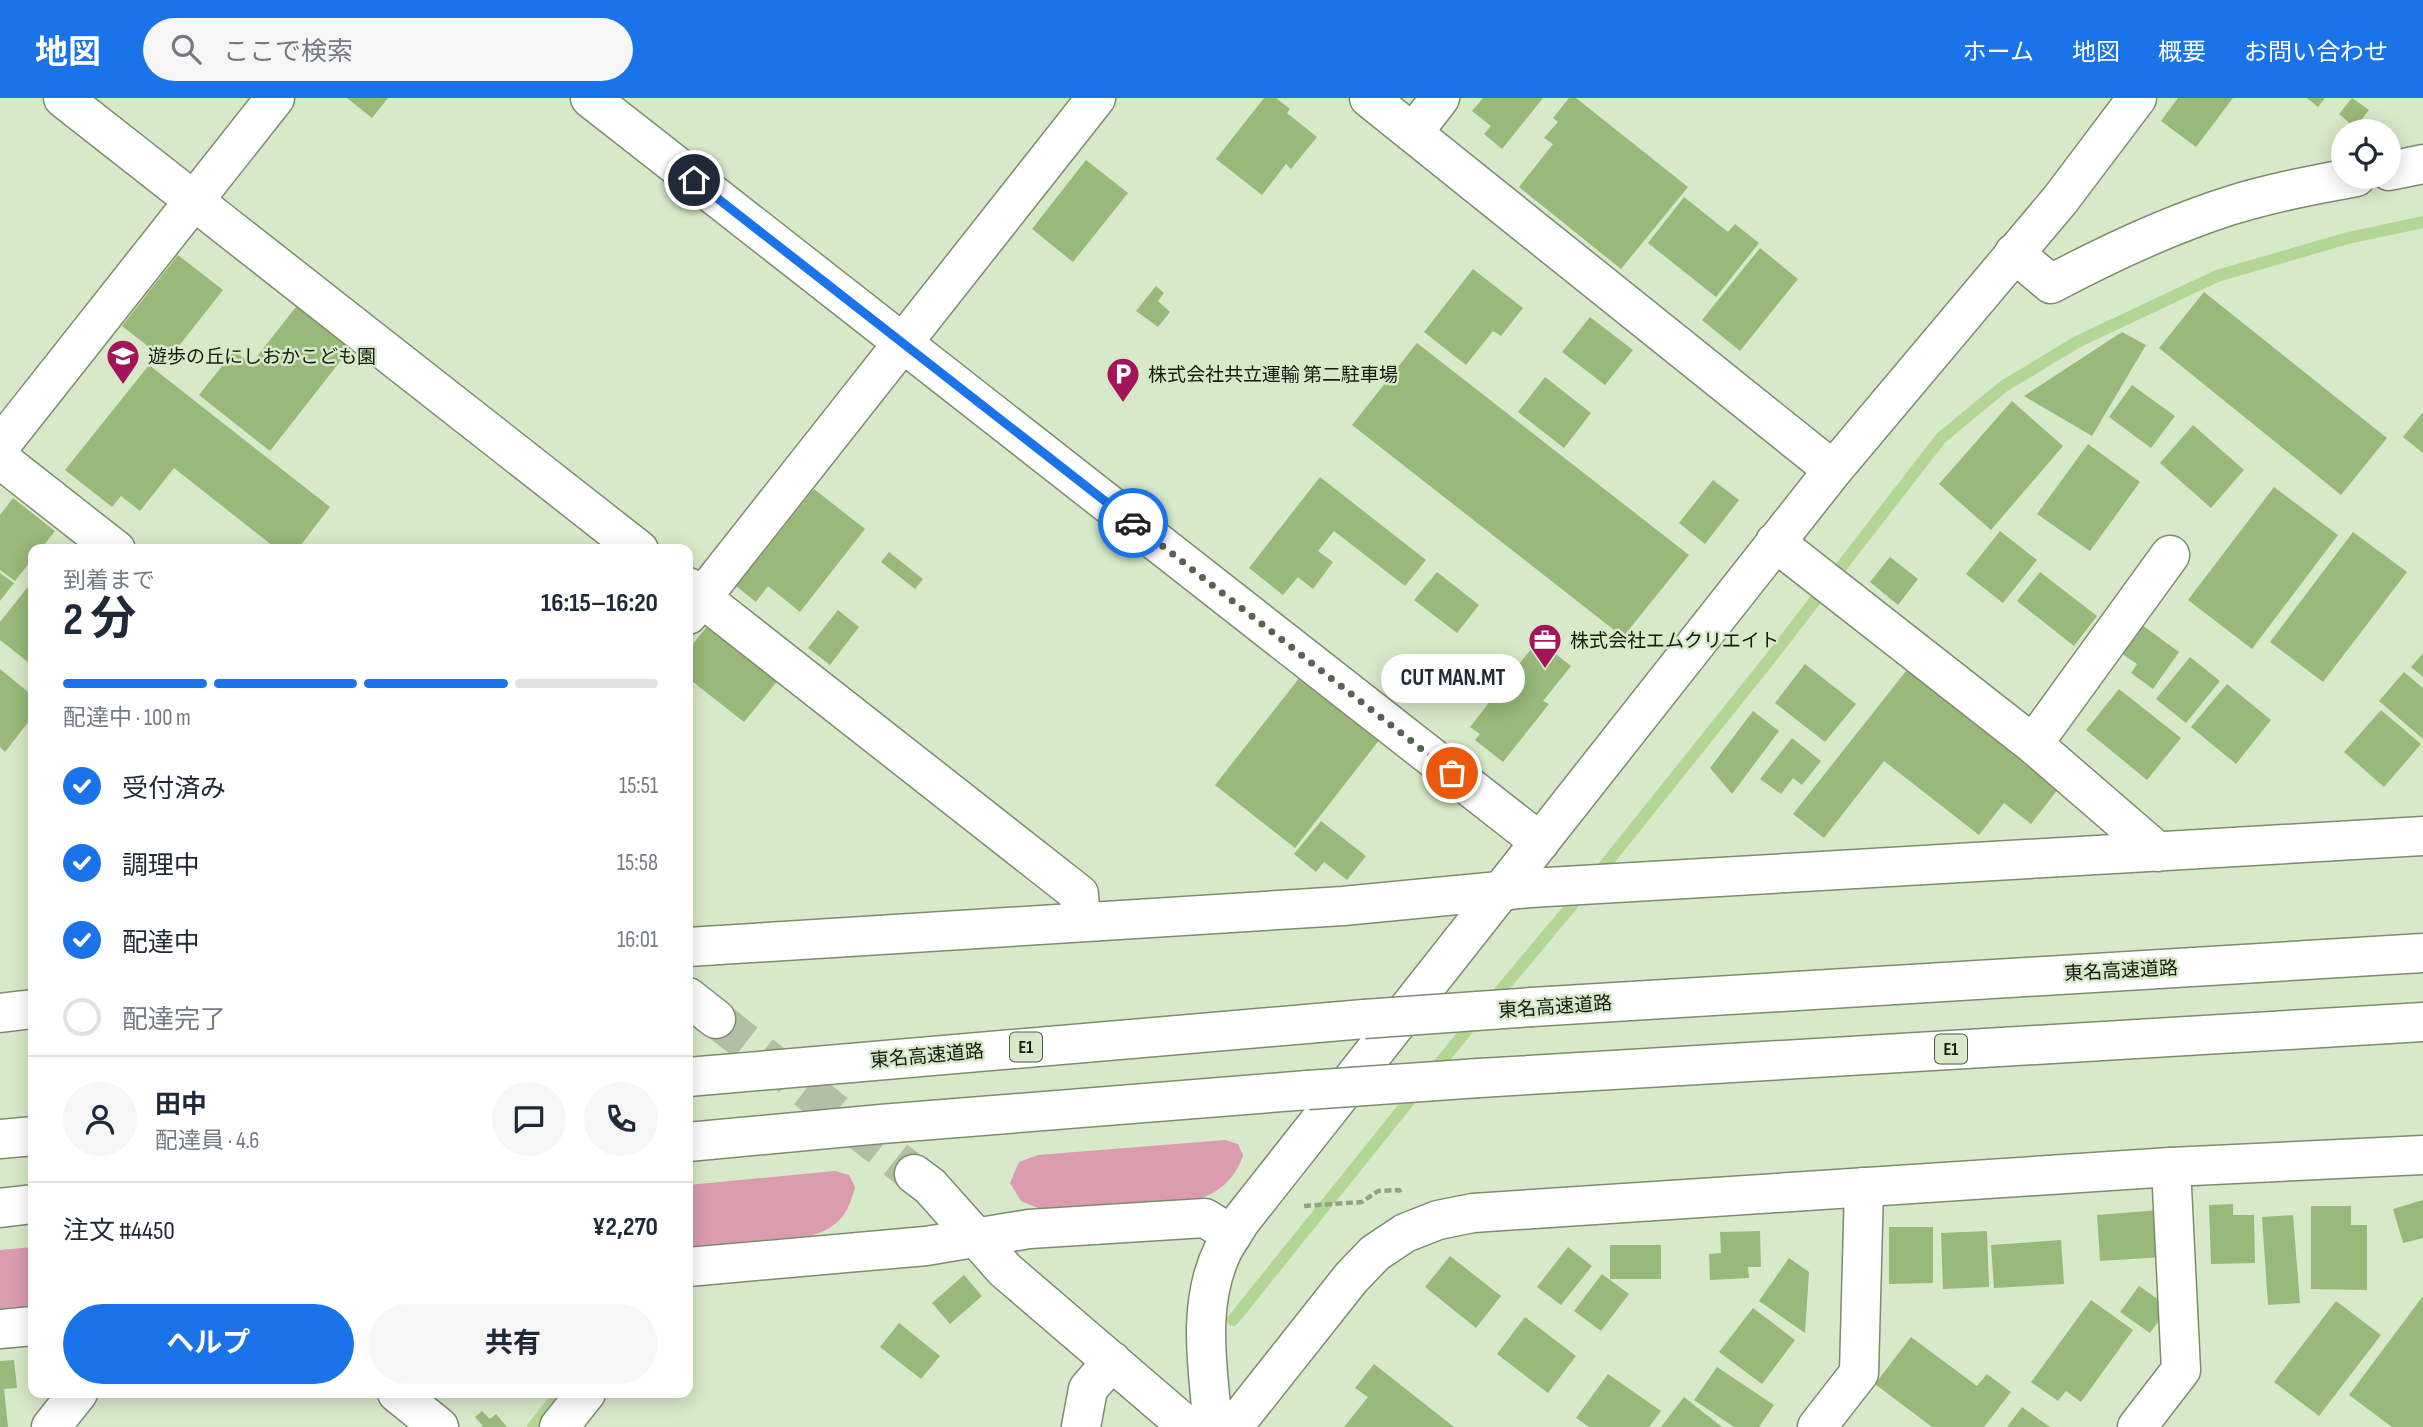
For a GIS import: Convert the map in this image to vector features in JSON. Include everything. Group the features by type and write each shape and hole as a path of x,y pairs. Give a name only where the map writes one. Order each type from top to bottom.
{"main road":[{"path":"63,98 631,544"},
{"path":"0,446 275,98"},
{"path":"590,98 1540,842"},
{"path":"693,599 902,343 1096,98"},
{"path":"1369,98 1833,470"},
{"path":"1413,133 1440,98"},
{"path":"914,1174 930,1186 1005,1270 1142,1388 1199,1418 1206,1306 1212,1277 1223,1248 1232,1234 1516,888 1540,842 1788,551 1833,470 2060,200 2137,98"},
{"path":"2401,169 2423,164"},
{"path":"2014,254 2051,284 2105,255 2189,220 2265,196 2331,182"},
{"path":"0,459 108,544"},
{"path":"1788,551 2034,744 2158,852"},
{"path":"2034,744 2170,555"},
{"path":"693,601 1079,894 1081,922"},
{"path":"693,947 1343,906 1516,888 2423,836"},
{"name":"東名高速道路","path":"693,1077 1532,1007 2423,953"},
{"path":"0,1013 28,1010"},
{"name":"E1","path":"693,1142 881,1124 1479,1078 2423,1022"},
{"path":"0,1139 28,1136"},
{"path":"1233,1427 1351,1278 1385,1246 1405,1233 1438,1220 1473,1213 1864,1187 2171,1167 2423,1155"},
{"path":"2137,1427 2181,1370 2171,1167"},
{"path":"1817,1427 1859,1373 1864,1187"},
{"path":"0,1208 28,1205"},
{"path":"693,1267 926,1246 1029,1229 1205,1218 1232,1234"},
{"path":"0,1329 28,1326"},
{"path":"1081,1427 1088,1390 1112,1362"},
{"path":"51,1427 74,1398"},
{"path":"403,1398 439,1427"},
{"path":"559,1427 582,1398"}],"path":[{"path":"1301,1206 1362,1202 1378,1191 1399,1190 1401,1195"}],"shaded area":[{"path":"1225,1140 1238,1144 1243,1155 1240,1163 1232,1177 1221,1188 1199,1199 1040,1209 1021,1201 1010,1183 1019,1162 1038,1155"},
{"path":"835,1171 849,1175 855,1187 845,1213 835,1224 820,1233 693,1247 693,1185"},
{"path":"28,1247 28,1306 0,1309 0,1250"}],"pier":[{"path":"1238,1300 1250,1308 1250,1312 1159,1427 1137,1427"}],"building":[{"path":"347,98 388,98 372,118"},
{"path":"1264,98 1276,98 1290,109 1287,113 1317,137 1291,169 1286,164 1262,195 1216,159"},
{"path":"1483,98 1543,98 1502,149 1484,134 1491,126 1472,111"},
{"path":"1569,98 1576,98 1688,187 1621,269 1519,187 1553,144 1544,138 1558,122 1553,118"},
{"path":"2178,98 2233,98 2196,147 2161,121"},
{"path":"2307,98 2325,98 2318,107"},
{"path":"2352,98 2369,110 2362,119 2345,119 2339,114"},
{"path":"1086,160 1128,193 1073,262 1032,229"},
{"path":"1684,197 1728,232 1735,224 1759,243 1716,297 1648,243"},
{"path":"1760,248 1798,279 1740,351 1702,320"},
{"path":"178,255 223,290 167,361 122,326"},
{"path":"1473,269 1523,308 1501,336 1493,331 1466,365 1424,332"},
{"path":"1156,286 1164,293 1158,301 1170,312 1158,327 1136,311"},
{"path":"2204,292 2387,438 2341,495 2159,348"},
{"path":"299,303 353,345 270,451 199,395 234,351 251,364"},
{"path":"1590,317 1633,350 1605,385 1562,352"},
{"path":"2122,332 2146,345 2092,436 2024,396"},
{"path":"1417,343 1689,555 1623,637 1352,425"},
{"path":"149,365 330,507 302,544 270,544 174,468 140,511 121,496 112,507 65,470"},
{"path":"1545,377 1591,413 1564,448 1518,412"},
{"path":"2132,385 2175,416 2151,448 2109,417"},
{"path":"2012,401 2063,446 1991,530 1939,484"},
{"path":"2423,412 2423,453 2403,437"},
{"path":"2193,425 2244,470 2211,508 2160,463"},
{"path":"2088,444 2140,482 2090,551 2037,514"},
{"path":"1320,477 1426,560 1405,586 1334,531 1318,551 1333,562 1313,589 1298,577 1283,595 1249,568"},
{"path":"1713,480 1739,500 1705,544 1679,523"},
{"path":"2274,487 2338,535 2252,649 2188,600"},
{"path":"814,489 865,529 800,612 768,586 756,602 736,586"},
{"path":"13,498 55,531 45,544 28,544 28,564 15,581 0,570 0,515"},
{"path":"2000,531 2037,560 2003,603 1966,574"},
{"path":"2353,532 2407,572 2323,682 2270,642"},
{"path":"889,552 923,579 915,589 881,562"},
{"path":"1890,557 1918,579 1898,605 1870,582"},
{"path":"1437,572 1479,605 1457,633 1414,600"},
{"path":"2040,572 2097,616 2074,646 2017,601"},
{"path":"0,573 14,583 0,601"},
{"path":"28,587 28,662 0,640 0,622"},
{"path":"838,610 859,627 830,665 808,648"},
{"path":"2138,622 2179,652 2153,689 2131,673 2137,664 2118,651"},
{"path":"709,624 779,679 744,722 693,682 693,644"},
{"path":"1538,640 1571,666 1543,701 1549,704 1503,762 1475,740 1480,734 1470,727"},
{"path":"2423,653 2423,677 2411,667"},
{"path":"2190,657 2220,681 2186,723 2156,699"},
{"path":"1805,664 1856,704 1825,742 1775,703"},
{"path":"1910,666 2062,784 2031,824 2004,803 1979,835 1884,761 1824,838 1793,814"},
{"path":"0,669 28,692 28,722 5,752 0,747"},
{"path":"1304,672 1384,734 1295,848 1215,785"},
{"path":"2404,672 2423,688 2423,739 2379,701"},
{"path":"2227,684 2271,720 2236,764 2191,727"},
{"path":"2119,689 2181,738 2147,780 2086,730"},
{"path":"2381,710 2421,744 2384,787 2344,752"},
{"path":"1753,711 1779,731 1732,794 1710,768"},
{"path":"1792,738 1821,761 1802,785 1793,778 1781,794 1760,779"},
{"path":"1321,821 1366,856 1347,880 1324,862 1316,872 1294,854"},
{"path":"2423,1200 2423,1238 2403,1243 2393,1209"},
{"path":"2233,1204 2233,1215 2254,1215 2255,1263 2211,1264 2209,1205"},
{"path":"2311,1206 2351,1206 2351,1225 2367,1225 2367,1290 2311,1289"},
{"path":"2160,1210 2163,1257 2100,1261 2097,1215"},
{"path":"2293,1215 2300,1303 2268,1305 2262,1217"},
{"path":"1889,1227 1933,1227 1933,1283 1889,1284"},
{"path":"1760,1231 1761,1267 1748,1267 1749,1278 1710,1280 1709,1254 1721,1253 1720,1232"},
{"path":"1987,1231 1989,1287 1943,1289 1941,1233"},
{"path":"2061,1240 2064,1284 1994,1288 1991,1245"},
{"path":"1610,1245 1661,1245 1661,1279 1610,1279"},
{"path":"1568,1247 1592,1266 1561,1305 1537,1287"},
{"path":"1450,1256 1501,1296 1476,1328 1425,1287"},
{"path":"1789,1258 1809,1272 1805,1333 1759,1301"},
{"path":"1602,1274 1629,1294 1601,1331 1574,1311"},
{"path":"964,1275 982,1296 950,1324 932,1303"},
{"path":"2139,1286 2169,1307 2150,1333 2120,1312"},
{"path":"2423,1296 2423,1427 2392,1427 2349,1395"},
{"path":"2091,1300 2133,1330 2081,1402 2066,1391 2058,1401 2031,1382"},
{"path":"2336,1301 2381,1335 2319,1416 2274,1382"},
{"path":"1753,1308 1795,1340 1762,1384 1719,1352"},
{"path":"1525,1317 1576,1356 1548,1393 1497,1354"},
{"path":"899,1323 940,1356 921,1379 880,1347"},
{"path":"1911,1337 1977,1386 1987,1374 2011,1392 1984,1427 1932,1427 1875,1384"},
{"path":"14,1360 17,1388 4,1389 8,1427 0,1427 0,1361"},
{"path":"1374,1364 1454,1427 1344,1427 1368,1397 1355,1388"},
{"path":"1717,1367 1774,1405 1759,1427 1734,1427 1694,1400"},
{"path":"1608,1374 1661,1411 1649,1427 1589,1427 1576,1418"},
{"path":"1684,1397 1722,1427 1661,1427"},
{"path":"2022,1407 2050,1427 2007,1427"},
{"path":"482,1411 490,1419 496,1414 507,1427 481,1427 483,1426 475,1417"}],"waterway":[{"path":"1597,875 1769,660 1941,438 2004,386 2077,342 2217,276 2348,238 2423,222"},
{"path":"1491,1002 1583,892"},
{"path":"1431,1074 1477,1018"},
{"path":"1233,1320 1417,1091"},
{"path":"533,1427 556,1398"}],"tunnel":[{"path":"716,1019 914,1174"}],"way so far":[{"path":"1133,523 1452,773"}],"place":[{"name":"遊歩の丘にしおかこども園","path":"123,386"},
{"name":"株式会社共立運輸 第二駐車場","path":"1123,404"},
{"name":"株式会社エムクリエイト","path":"1545,670"},
{"name":"CUT MAN.MT","path":"1452,773"}],"route":[{"path":"694,180 1133,523"}]}
